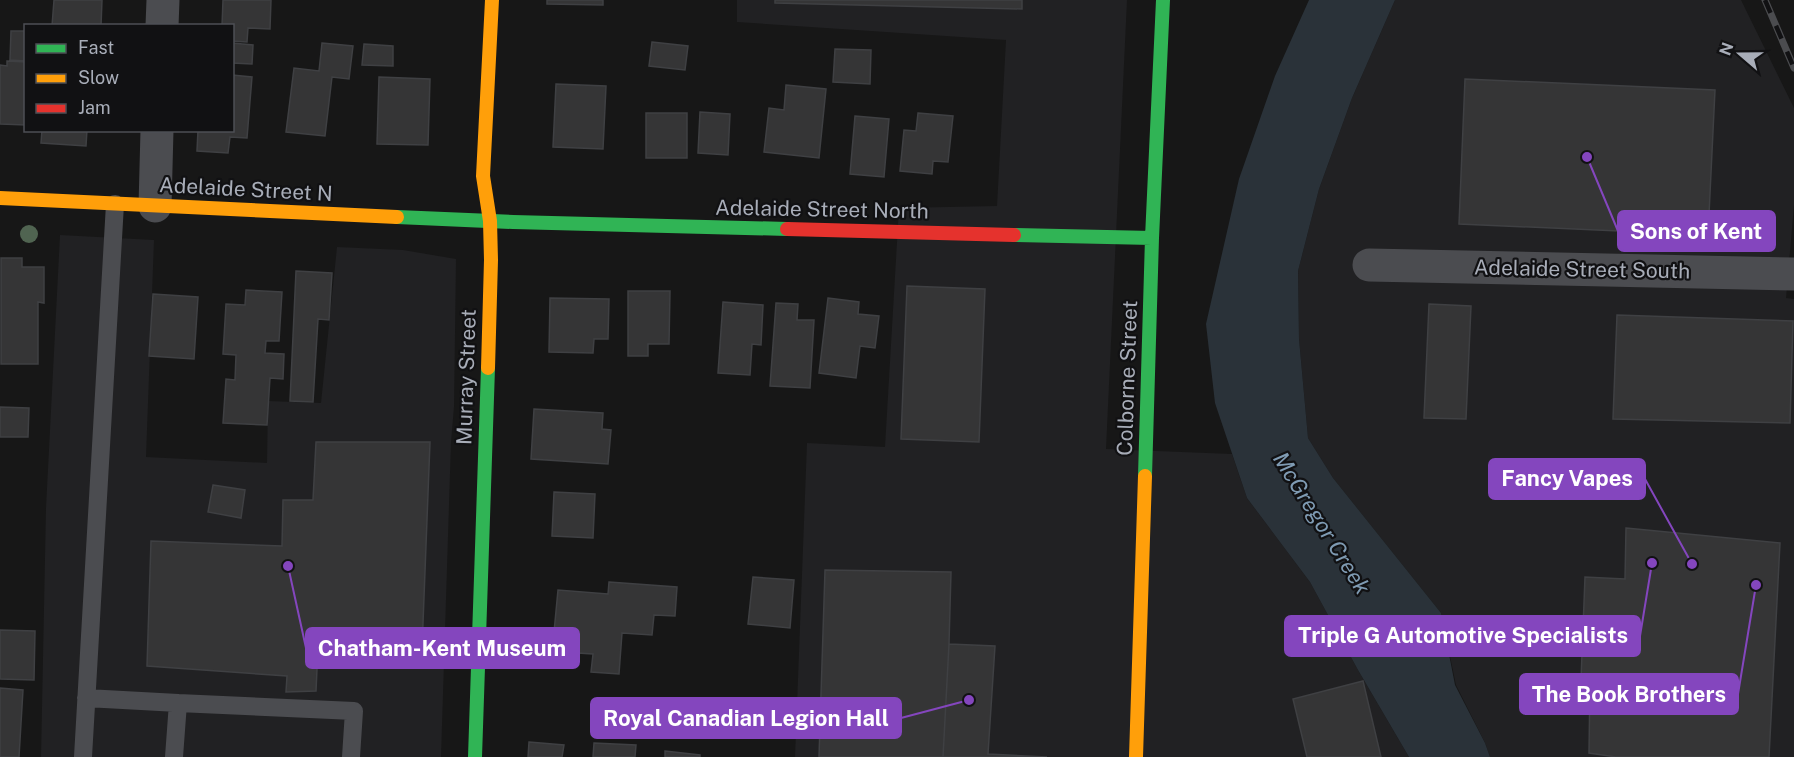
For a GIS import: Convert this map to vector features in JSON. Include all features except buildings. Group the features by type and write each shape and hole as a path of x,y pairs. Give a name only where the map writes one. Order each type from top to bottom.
{"street":[{"path":"162,24 163,0"},
{"name":"Murray Street","path":"475,757 490,282 490,221 483,176 492,0"},
{"name":"Colborne Street","path":"1136,757 1152,238 1163,0"},
{"path":"155,206 158,132"},
{"name":"Adelaide Street N","path":"0,198 490,221"},
{"name":"Adelaide Street North","path":"490,221 1152,238"},
{"name":"Adelaide Street South","path":"1369,265 1794,274"}],"lane":[{"path":"83,757 115,204"},
{"path":"86,698 354,711 351,757"},
{"path":"174,757 178,703"}],"shaded area":[{"path":"737,0 1127,0 1106,449 1232,454 1247,498 1310,582 1409,757 795,757 807,443 885,447 899,208 997,206 1006,40 737,22"},
{"path":"1395,0 1741,0 1794,108 1794,205 1786,298 1794,299 1794,757 1490,757 1456,685 1441,613 1333,478 1308,438 1299,339 1298,271 1319,189 1352,98"},
{"path":"60,235 154,240 146,457 267,463 268,401 321,403 337,247 403,250 456,259 454,407 441,757 41,757 46,508"}],"water":[{"name":"McGregor Creek","path":"1309,0 1395,0 1352,98 1319,189 1298,271 1299,339 1308,438 1333,478 1441,613 1455,685 1490,757 1409,757 1310,582 1247,498 1215,403 1206,324 1239,179 1275,76"}],"railway":[{"path":"1765,0 1794,68"}],"traffic: fast":[{"path":"1145,476 1152,238 1163,0"},
{"path":"397,217 787,229"},
{"path":"1014,235 1152,238"},
{"path":"475,757 488,368"}],"traffic: slow":[{"path":"488,368 490,221 483,176 492,0"},
{"path":"0,198 397,217"},
{"path":"1136,757 1145,476"}],"traffic: jam":[{"path":"787,229 1014,235"}],"place":[{"name":"Sons of Kent","path":"1587,157"},
{"name":"Triple G Automotive Specialists","path":"1652,563"},
{"name":"Fancy Vapes","path":"1692,564"},
{"name":"Chatham-Kent Museum","path":"288,566"},
{"name":"The Book Brothers","path":"1756,585"},
{"name":"Royal Canadian Legion Hall","path":"969,700"}]}
